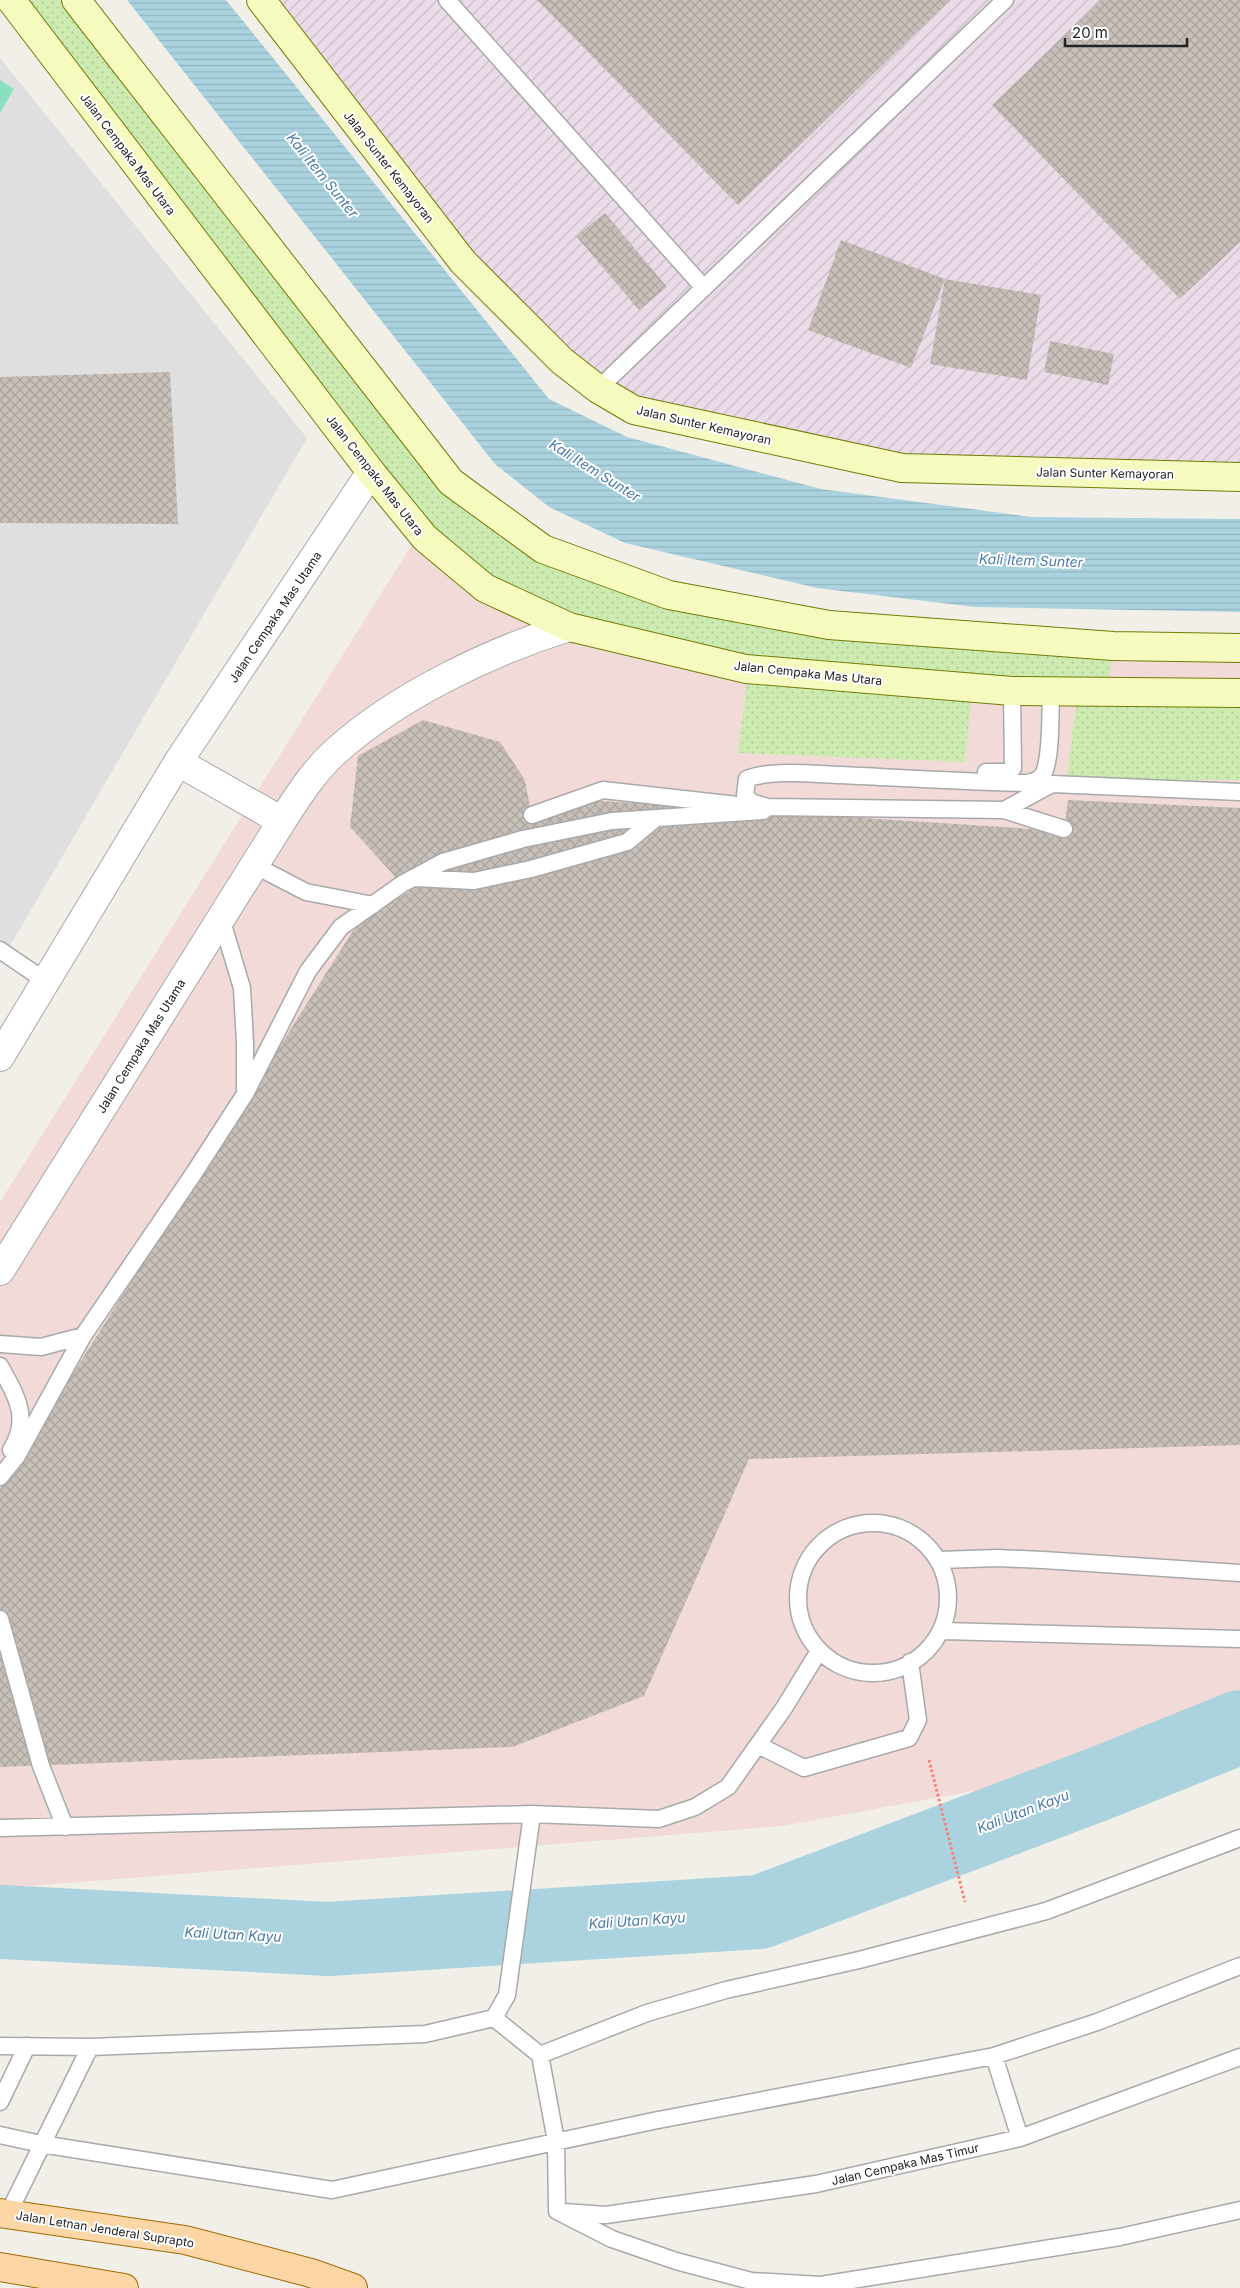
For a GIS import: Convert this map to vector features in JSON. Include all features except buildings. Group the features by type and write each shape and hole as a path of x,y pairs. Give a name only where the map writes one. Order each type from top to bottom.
{"main road":[{"name":"Jalan Cempaka Mas Utara","path":"11,0 371,472 425,538 485,588 569,627 746,669 1051,693 1240,693"},
{"path":"76,0 451,482 543,549 669,595 829,625 1113,646 1240,648"},
{"name":"Jalan Sunter Kemayoran","path":"261,0 462,262 562,361 598,389 634,410 902,468 1240,477"},
{"name":"Jalan Letnan Jenderal Suprapto","path":"4,2214 185,2240 312,2273 354,2288"},
{"path":"0,2267 124,2288"}],"street":[{"name":"Jalan Cempaka Mas Utama","path":"0,1057 48,982 178,762 371,472"},
{"name":"Jalan Cempaka Mas Utama","path":"0,1271 302,789 330,758 375,721 458,672 535,637 569,627"},
{"path":"178,762 282,820"}],"lane":[{"path":"447,0 704,288"},
{"path":"598,389 1005,0"},
{"path":"926,779 934,772 1007,772 1013,768 1012,691"},
{"path":"767,808 751,802 746,795 747,779 757,775 813,774 926,779 950,782 1027,783 1037,780 1043,775 1047,761 1051,693"},
{"path":"1004,810 1052,784 1240,792"},
{"path":"532,815 603,790 678,800 767,808 1004,810 1064,829"},
{"path":"0,1477 17,1456 83,1336 194,1173 244,1094 308,971 341,927 414,878 443,862 523,839 612,821 763,811 767,808"},
{"path":"414,878 474,881 531,869 627,842 656,818"},
{"path":"254,865 306,892 373,905"},
{"path":"220,918 242,988 245,1043 244,1094"},
{"path":"0,950 48,982"},
{"path":"0,1344 40,1347 83,1336"},
{"path":"0,1366 19,1400 21,1419 15,1443 0,1466"},
{"path":"854,1524 894,1524 940,1560 948,1578 943,1630 928,1652 893,1672 853,1671 819,1651 799,1616 799,1577 820,1542 854,1524"},
{"path":"940,1560 997,1558 1240,1573"},
{"path":"0,1619 40,1766 65,1827"},
{"path":"943,1630 1240,1639"},
{"path":"1,1829 532,1814 659,1819 695,1807 728,1787 784,1708 819,1651"},
{"path":"758,1745 804,1768 909,1738 918,1720 910,1662"},
{"path":"0,2046 90,2047 425,2034 494,2018 507,1995 532,1814"},
{"path":"540,2055 647,2013 726,1990 859,1960 1046,1911 1240,1838"},
{"path":"0,2135 41,2144 332,2190 653,2120 994,2056 1097,2022 1240,1966"},
{"path":"494,2018 540,2055 556,2141 556,2211 612,2239 676,2261 751,2281 821,2285 1120,2237 1240,2210"},
{"path":"0,2102 27,2046"},
{"path":"4,2214 34,2165 41,2144 90,2047"},
{"path":"994,2056 1020,2138"},
{"name":"Jalan Cempaka Mas Timur","path":"556,2211 606,2215 816,2184 1020,2138 1240,2057"}],"path":[{"path":"933,1779 964,1895"}],"shaded area":[{"path":"265,0 1240,0 1240,474 902,468 598,389 562,361"},
{"path":"0,58 307,438 0,963"},
{"path":"451,482 543,549 829,625 1240,637 1240,1696 1065,1774 783,1826 0,1887 0,1202"}],"green space":[{"path":"11,0 76,0 451,482 543,549 669,595 1113,646 1108,692 972,691 965,762 738,753 749,665 537,612 425,538"},
{"path":"0,80 14,89 0,113"},
{"path":"1077,695 1240,696 1240,780 1067,780"}],"water":[{"name":"Kali Item Sunter","path":"127,0 226,0 549,399 627,437 821,489 1032,517 1240,519 1240,612 975,607 817,588 625,543 549,507 495,464"}],"waterway":[{"name":"Kali Utan Kayu","path":"0,1922 328,1939 760,1912 1101,1783 1240,1727"}]}
